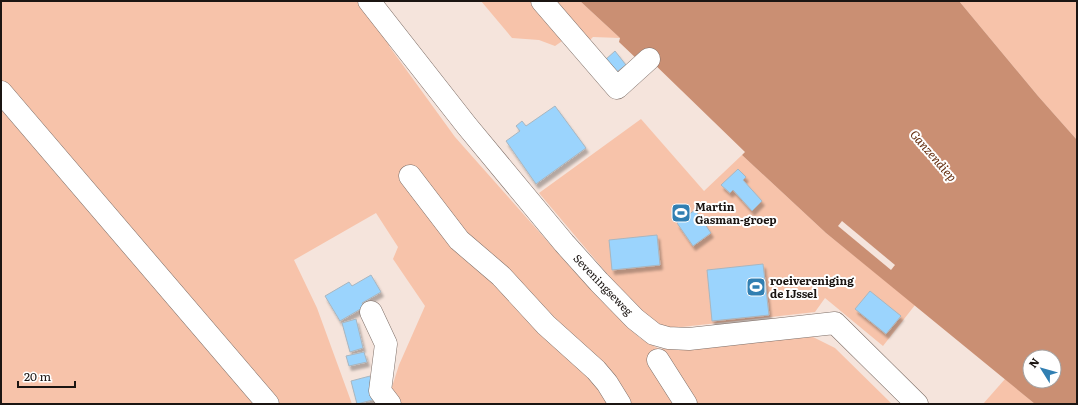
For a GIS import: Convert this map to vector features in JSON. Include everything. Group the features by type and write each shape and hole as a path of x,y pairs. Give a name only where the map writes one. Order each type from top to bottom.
{"street":[{"name":"Seveningseweg","path":"369,1 467,126 564,243 625,308 654,334 668,338 689,339 835,323 917,404"},
{"path":"542,1 617,88 649,60"},
{"path":"1,92 268,404"},
{"path":"410,176 459,240 501,276 546,324 596,370 607,383 620,404"},
{"path":"371,312 386,344 380,391 390,404"},
{"path":"658,360 686,404"}],"shaded area":[{"path":"1,1 361,1 390,39 389,46 455,137 573,270 640,338 659,349 813,337 835,348 892,404 398,404 390,393 399,365 425,306 393,259 398,247 376,213 294,260 317,308 352,404 278,404 1,83"},
{"path":"481,1 537,1 568,37 555,46 539,40 512,38"},
{"path":"553,1 580,1 620,38 593,37 588,42"},
{"path":"959,1 1077,1 1077,140 1038,96"},
{"path":"1,102 261,404 1,404"},
{"name":"Martin Gasman-groep","path":"641,119 704,191 742,155 826,233 915,305 883,346 825,298 815,312 664,329 645,314 609,276 539,193"},
{"path":"1005,379 1035,404 983,404"}],"water":[{"name":"Ganzendiep","path":"580,1 959,1 1038,96 1077,140 1077,404 1035,404 826,233 742,155 745,152 649,59 639,61 619,42 620,38"}],"pier":[{"path":"842,221 895,265 891,270 838,226"}],"building":[{"path":"615,51 626,65 615,73 605,60"},
{"path":"555,106 586,148 536,184 506,141 520,131 516,126 522,121 526,126"},
{"path":"738,169 746,177 743,180 762,201 752,211 733,190 730,193 721,185"},
{"path":"695,210 711,233 693,246 677,223"},
{"path":"657,235 660,265 612,270 609,240"},
{"path":"763,264 769,315 712,321 707,270"},
{"path":"371,275 381,292 362,303 364,307 340,321 325,296 349,282 352,286"},
{"path":"870,291 901,316 886,334 855,309"},
{"path":"356,319 363,348 350,352 342,323"},
{"path":"364,352 367,362 349,366 346,356"},
{"path":"370,376 376,399 357,404 351,381"}],"place":[{"name":"Martin Gasman-groep","path":"681,213"},
{"name":"roeivereniging de IJssel","path":"756,287"}]}
